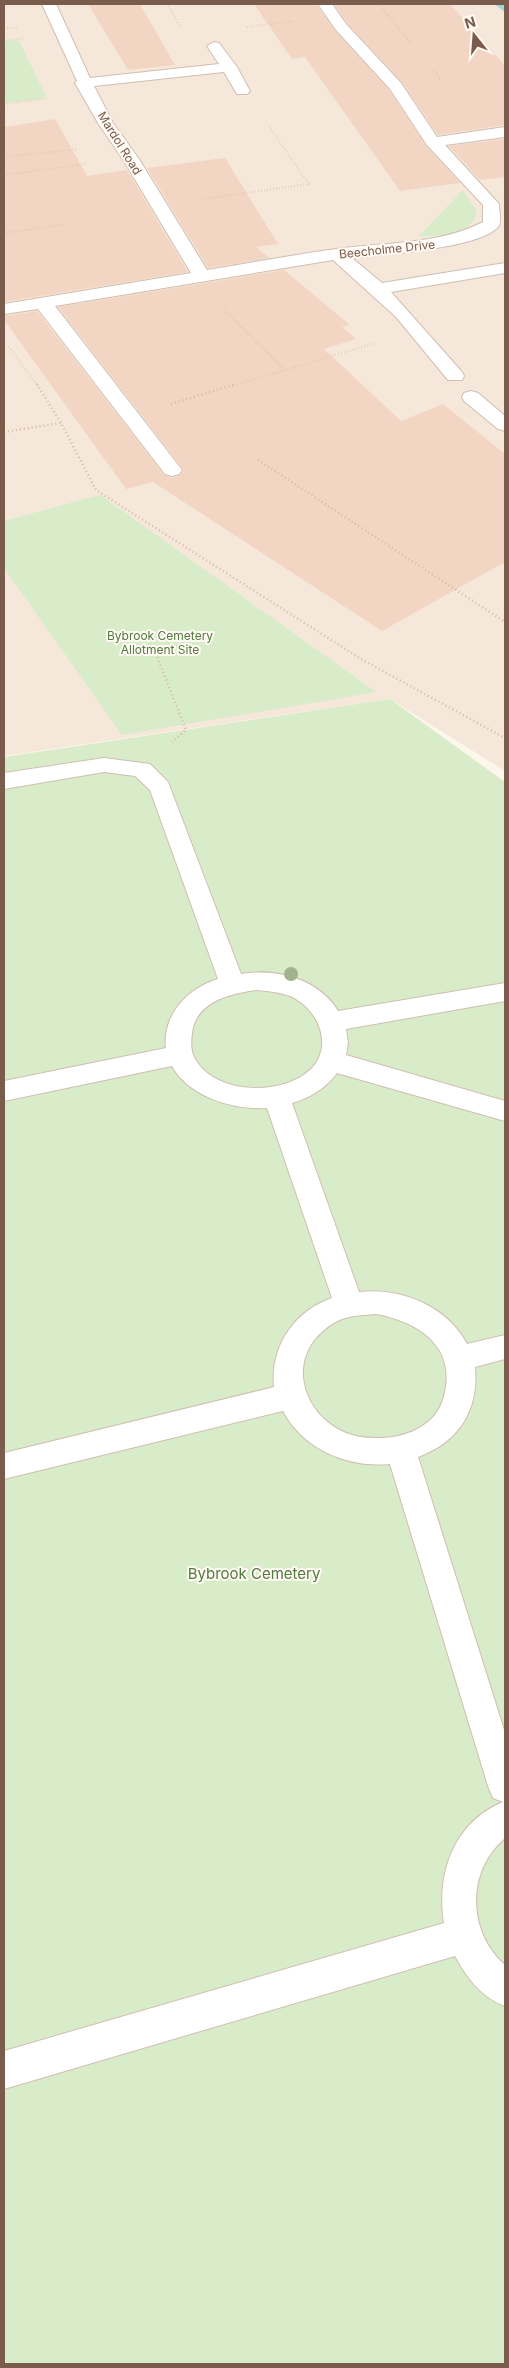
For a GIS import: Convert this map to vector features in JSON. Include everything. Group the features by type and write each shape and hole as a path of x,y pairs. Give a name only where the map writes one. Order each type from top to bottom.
{"street":[{"name":"Mardol Road","path":"49,4 64,33 83,83 118,144 131,159 159,205 197,277"},
{"name":"Beecholme Drive","path":"4,309 337,254 440,243 470,235 491,224 491,204 434,142 396,86 329,10"},
{"path":"214,46 229,67 242,91"},
{"path":"83,83 229,67"},
{"path":"434,142 505,132"},
{"path":"337,254 378,289 402,313 455,376"},
{"path":"378,289 505,268"},
{"path":"44,303 172,470"},
{"path":"471,397 505,424"},
{"path":"4,781 104,764 142,769 160,787 232,984"},
{"path":"256,981 281,984 304,992 321,1005 332,1022 336,1042 331,1061 319,1077 306,1085 276,1097 251,1098 227,1094 206,1085 190,1072 180,1055 177,1037 182,1020 194,1004 210,992 232,984 256,981"},
{"path":"332,1022 505,992"},
{"path":"4,1091 180,1055"},
{"path":"331,1061 505,1111"},
{"path":"276,1097 349,1305"},
{"path":"376,1302 403,1307 428,1318 448,1336 460,1358 464,1380 459,1403 446,1424 426,1439 401,1450 373,1452 346,1447 321,1435 302,1417 290,1396 286,1372 291,1349 305,1329 324,1314 349,1305 376,1302"},
{"path":"460,1358 505,1347"},
{"path":"4,1466 290,1396"},
{"path":"401,1450 505,1786"},
{"path":"505,1818 490,1828 472,1849 461,1875 458,1904 465,1935 478,1961 505,1988"},
{"path":"4,2070 465,1935"}],"path":[{"path":"244,27 329,10"},
{"path":"159,205 309,184 268,126"},
{"path":"4,157 118,144"},
{"path":"4,174 131,159"},
{"path":"4,233 69,224"},
{"path":"197,277 198,285 285,370"},
{"path":"132,416 378,343 363,326 402,313"},
{"path":"4,340 32,378 61,423 96,490 361,659 505,738"},
{"path":"4,432 61,423"},
{"path":"258,460 505,622"},
{"path":"142,769 186,730 153,646"}],"shaded area":[{"path":"4,4 505,4 505,771 390,699 4,756"}],"green space":[{"path":"4,41 19,41 46,96 41,99 4,103"},
{"path":"463,190 477,211 469,225 453,233 418,237"},
{"name":"Bybrook Cemetery Allotment Site","path":"100,495 376,692 122,735 4,568 4,521"},
{"name":"Bybrook Cemetery","path":"390,699 505,782 505,2364 4,2364 4,757"}],"building":[{"path":"88,4 140,4 175,65 128,70"},
{"path":"254,4 316,4 335,31 389,90 426,146 460,183 400,191 305,57 292,59"},
{"path":"334,4 450,4 505,66 505,125 438,135 402,82 347,23"},
{"path":"55,119 87,176 127,170 188,272 4,302 4,127"},
{"path":"505,139 505,177 480,180 449,146"},
{"path":"225,158 278,244 256,247 269,258 208,268 147,168"},
{"path":"284,270 350,325 342,327 356,339 324,349 401,421 443,404 505,454 505,562 382,631 153,482 126,489 4,320 4,316 37,311 164,475 173,478 180,475 183,469 58,307"}],"waterway":[{"path":"499,4 505,9"}]}
